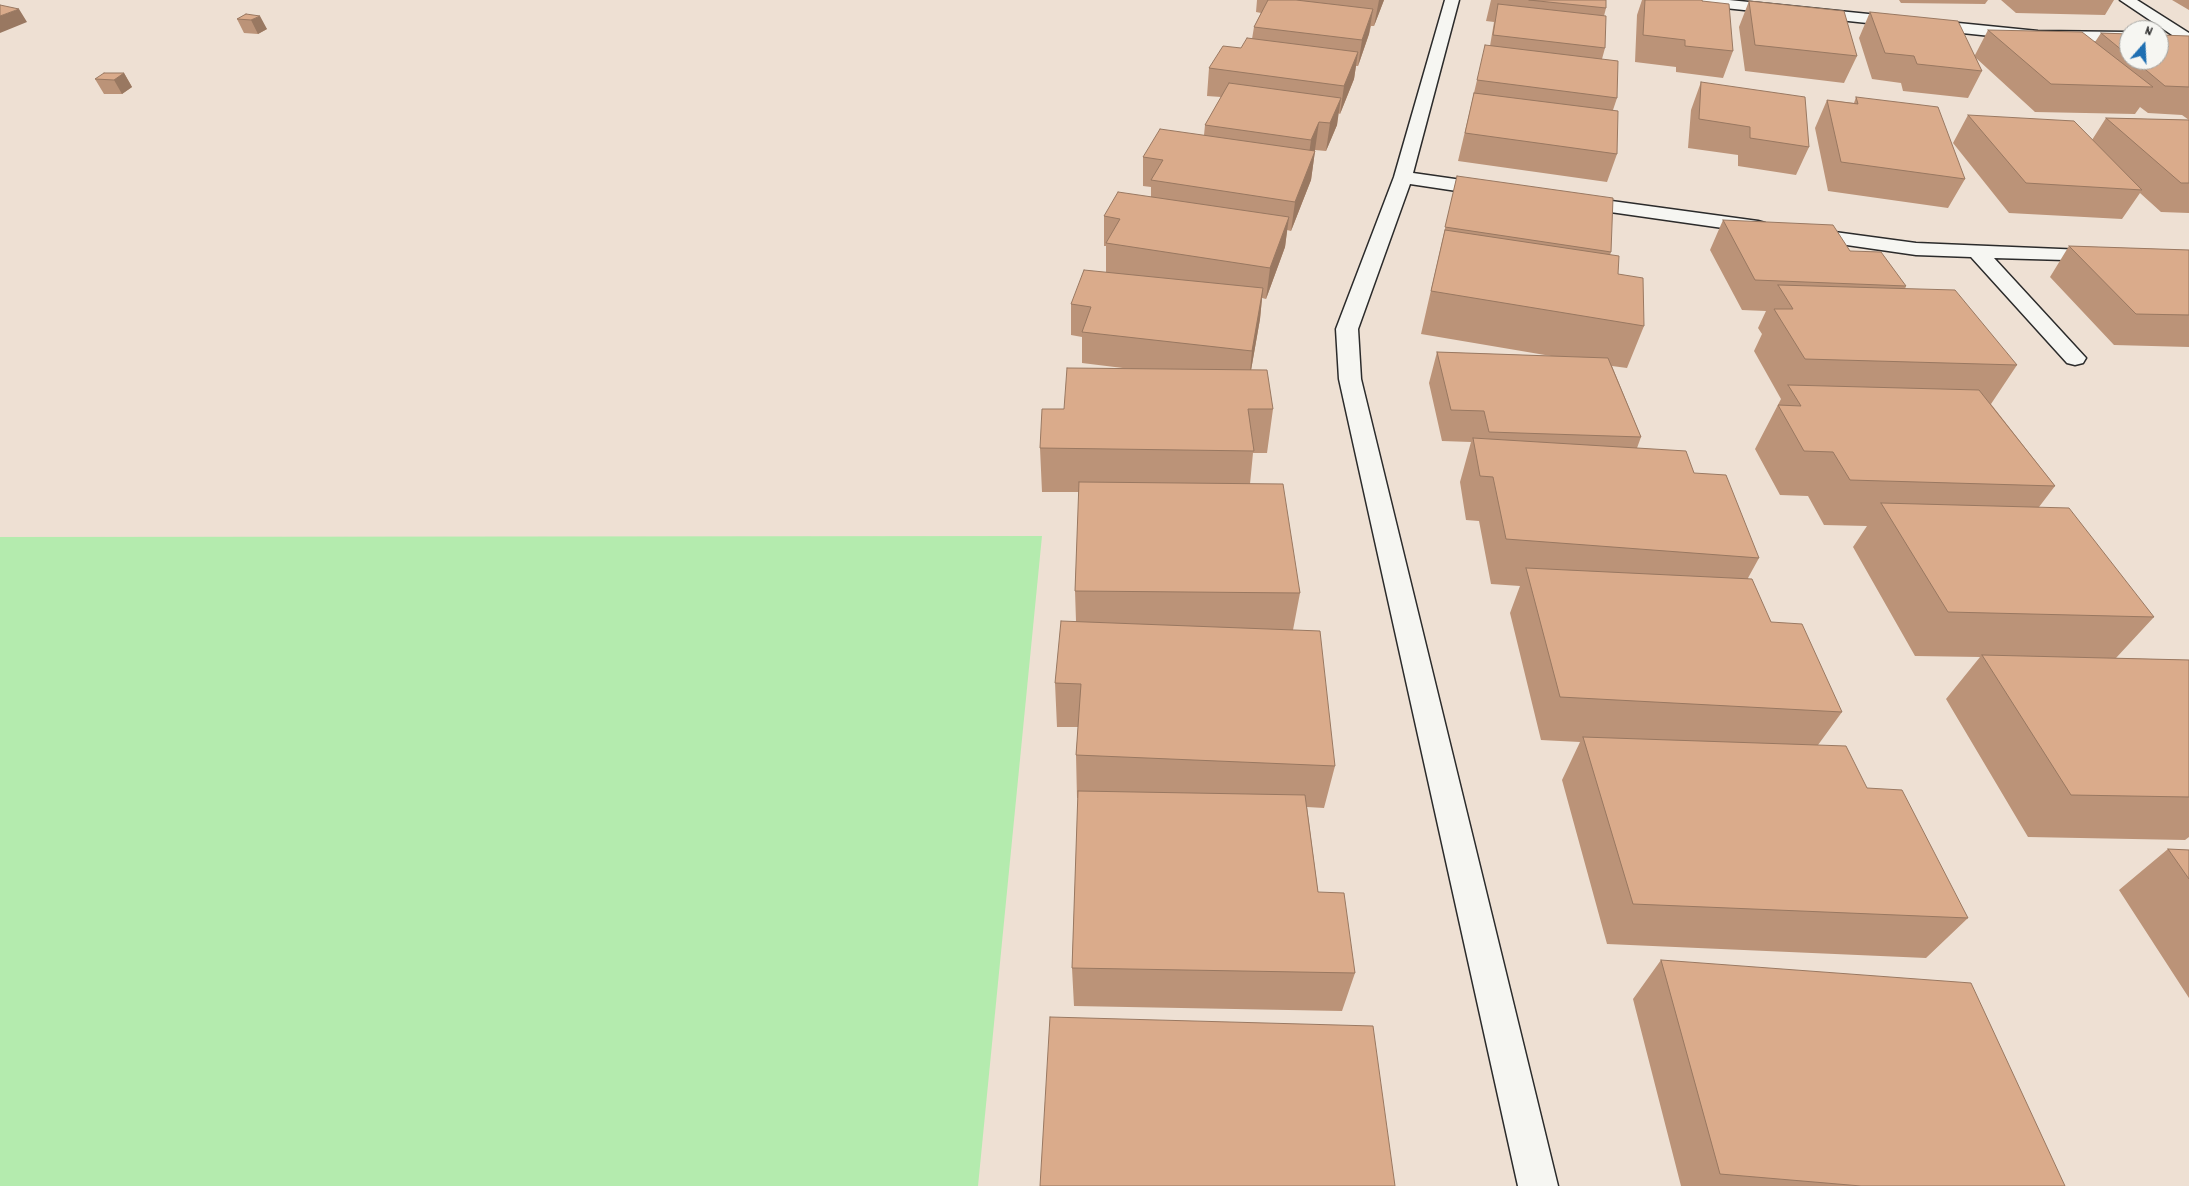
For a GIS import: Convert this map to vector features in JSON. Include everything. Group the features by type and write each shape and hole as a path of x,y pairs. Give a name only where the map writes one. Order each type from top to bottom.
{"street":[{"path":"1452,0 1403,177 1347,329 1350,379 1538,1186"},
{"path":"1687,0 2038,36 2119,37"},
{"path":"2127,0 2187,39"},
{"path":"2169,38 2187,39"},
{"path":"1403,177 1511,193"},
{"path":"1561,200 1916,250 2122,255"},
{"path":"1977,251 2075,358"}],"green space":[{"path":"1042,536 978,1186 0,1186 0,537"}],"building":[{"path":"1268,0 1296,0 1373,9 1362,40 1254,27"},
{"path":"1529,0 1606,0 1606,8"},
{"path":"1645,0 1702,0 1729,4 1733,51 1685,46 1685,40 1643,35"},
{"path":"1749,1 1844,11 1857,56 1755,45"},
{"path":"1498,4 1606,16 1605,48 1493,35"},
{"path":"0,5 19,9 0,16"},
{"path":"1870,12 1958,21 1982,71 1917,64 1914,56 1885,53"},
{"path":"246,14 260,16 251,20 237,19"},
{"path":"1988,30 2082,32 2119,61 2119,70 2131,70 2153,87 2051,84"},
{"path":"2101,33 2119,34 2119,48"},
{"path":"2169,35 2189,36 2189,87 2165,86 2146,70 2169,70"},
{"path":"1247,38 1358,52 1344,86 1209,68 1223,46 1241,48"},
{"path":"1485,45 1618,61 1617,98 1477,80"},
{"path":"104,73 124,73 114,80 95,79"},
{"path":"1701,82 1805,97 1809,147 1750,138 1750,127 1699,119"},
{"path":"1229,83 1341,98 1330,123 1319,122 1311,140 1205,125"},
{"path":"1474,93 1618,111 1617,154 1465,133"},
{"path":"1856,97 1938,107 1965,179 1841,162 1827,100 1858,104"},
{"path":"1968,115 2074,121 2142,190 2026,183"},
{"path":"2106,118 2189,120 2189,183 2181,183"},
{"path":"1160,129 1315,151 1295,202 1151,180 1163,160 1143,157"},
{"path":"1457,176 1613,198 1611,252 1445,227"},
{"path":"1118,192 1289,217 1270,268 1106,243 1120,219 1104,216"},
{"path":"1723,220 1833,225 1850,251 1881,252 1906,286 1755,280"},
{"path":"1445,230 1619,256 1618,274 1643,278 1644,326 1431,291"},
{"path":"2069,246 2189,250 2189,315 2136,314"},
{"path":"1084,270 1263,288 1252,351 1082,332 1091,307 1071,304"},
{"path":"1778,285 1955,290 2017,365 1805,359 1774,309 1793,309"},
{"path":"1437,352 1608,358 1641,437 1489,432 1484,411 1451,410"},
{"path":"1067,368 1267,370 1273,409 1248,409 1254,451 1040,448 1042,409 1064,409"},
{"path":"1788,385 1979,390 2055,486 1850,480 1833,452 1804,451 1778,405 1801,406"},
{"path":"1473,438 1686,451 1694,473 1726,475 1759,558 1506,539 1493,477 1480,476"},
{"path":"1079,482 1283,484 1300,593 1075,591"},
{"path":"1881,503 2069,508 2154,617 1948,612"},
{"path":"1526,568 1752,579 1771,622 1802,624 1842,712 1560,697"},
{"path":"1061,621 1320,631 1335,766 1076,755 1081,684 1055,683"},
{"path":"1982,655 2189,660 2189,797 2071,795"},
{"path":"1583,737 1846,746 1867,788 1902,790 1968,918 1633,904"},
{"path":"1078,791 1305,795 1318,892 1344,893 1355,973 1072,968"},
{"path":"2168,849 2189,850 2189,879"},
{"path":"1661,960 1971,983 2065,1186 1861,1186 1720,1174"},
{"path":"1050,1017 1373,1026 1395,1186 1040,1186"}]}
